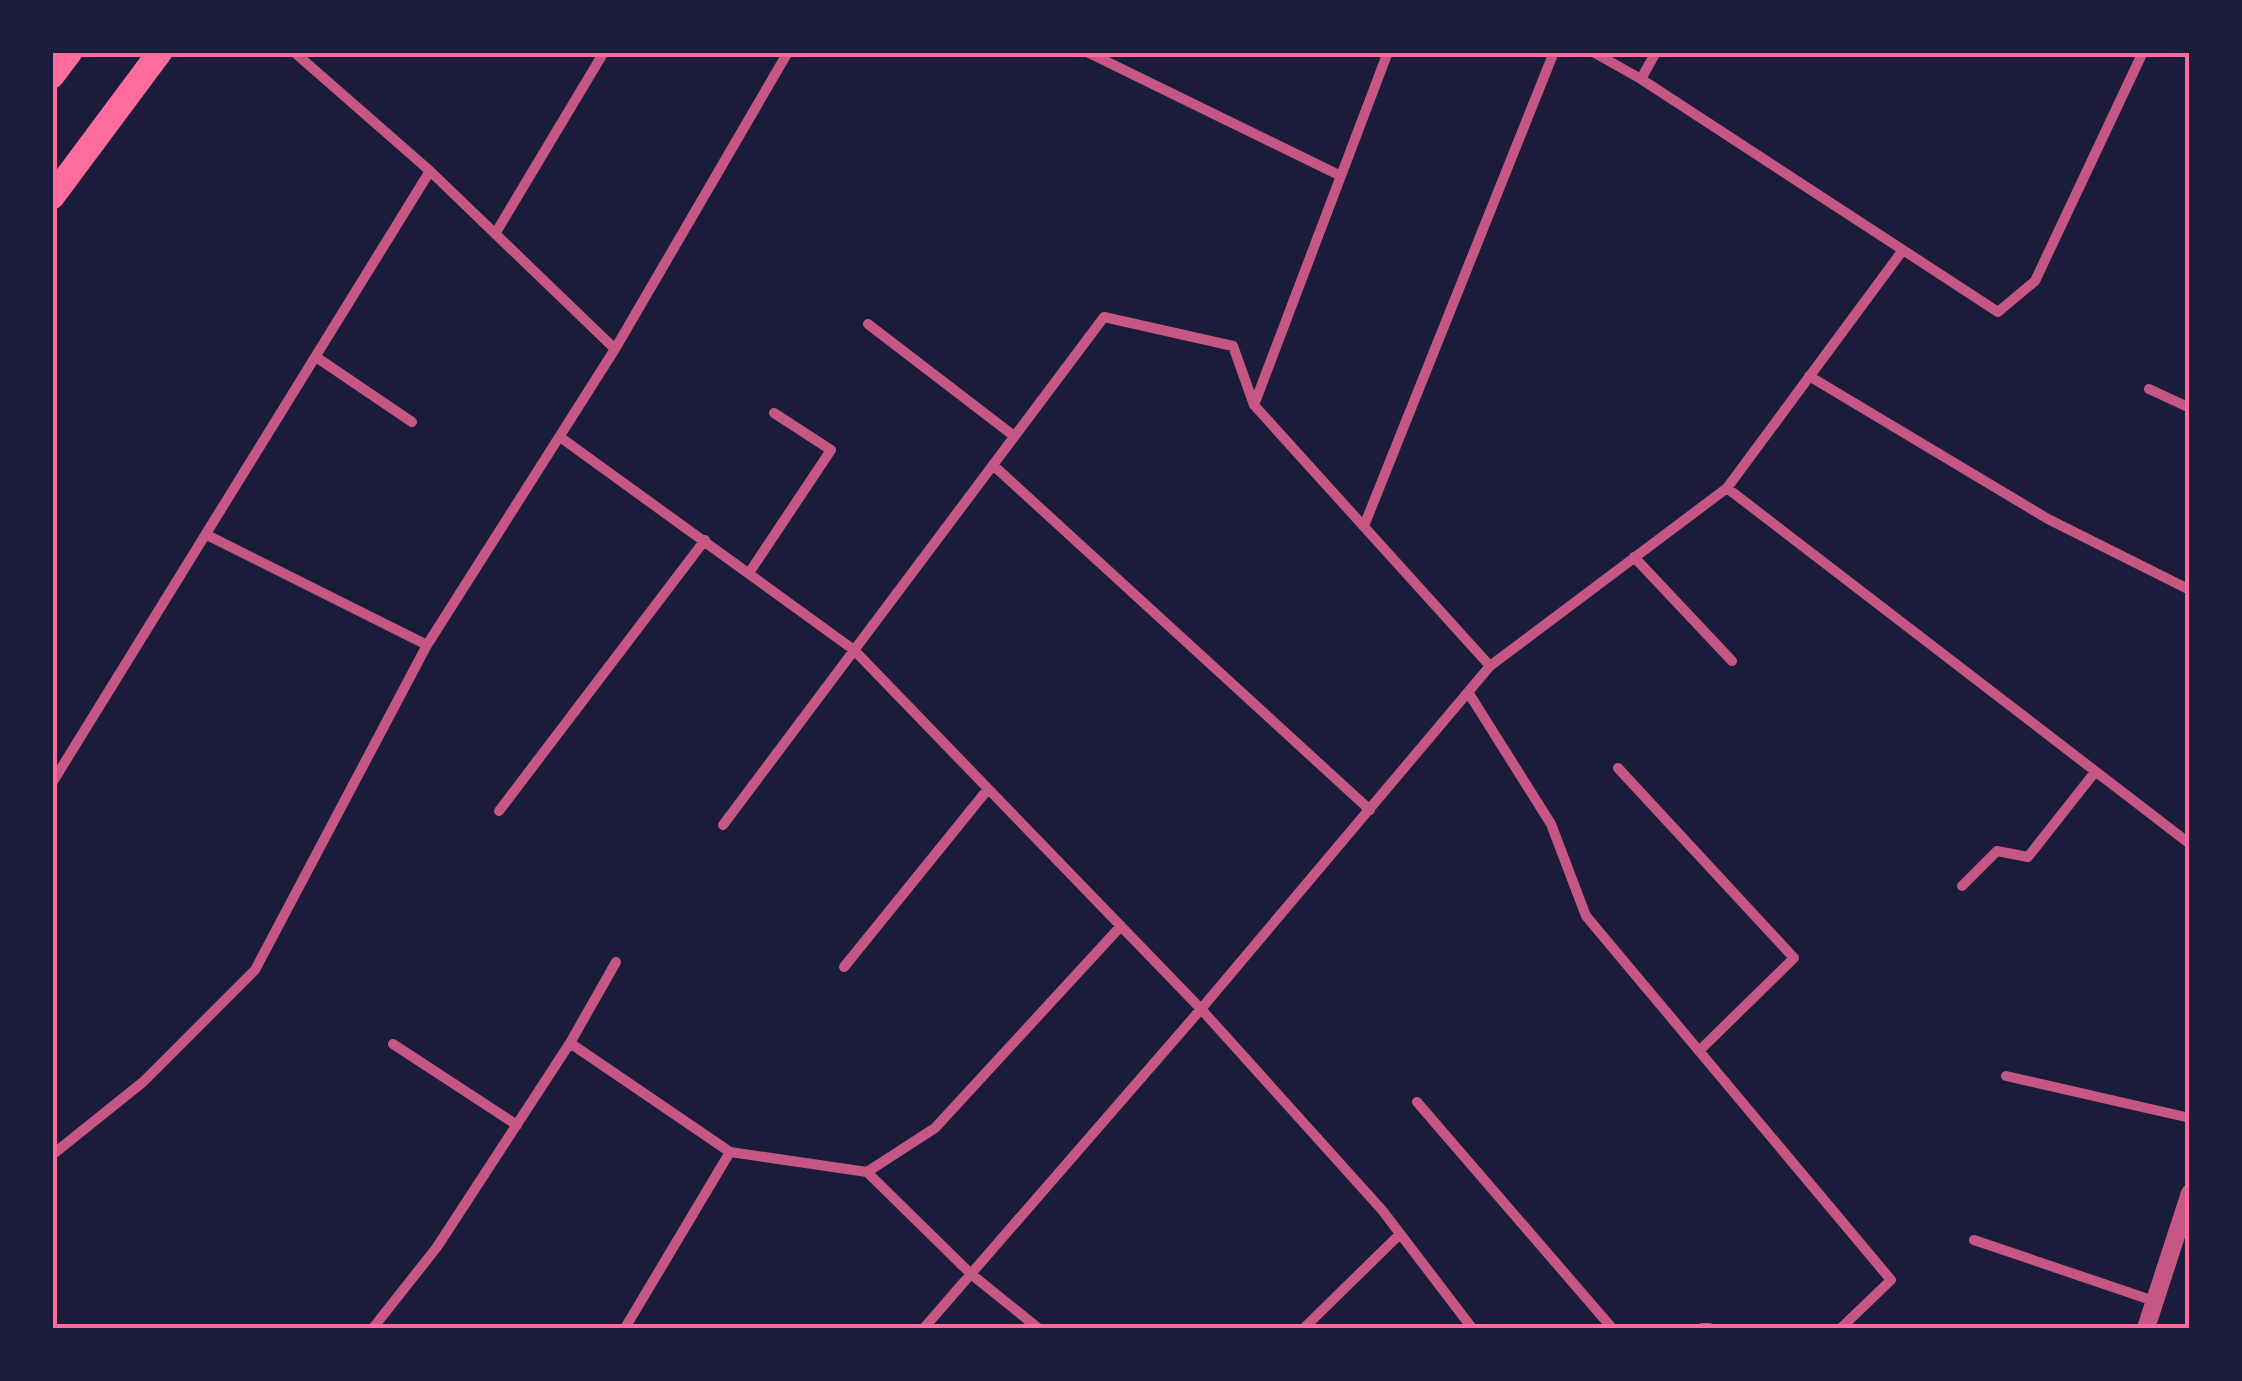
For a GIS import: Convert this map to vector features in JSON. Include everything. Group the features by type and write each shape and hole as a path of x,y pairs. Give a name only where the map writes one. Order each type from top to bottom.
{"main road":[{"path":"52,76 70,52"},
{"path":"52,198 160,52"}],"street":[{"path":"294,52 430,172 615,349"},
{"path":"495,234 604,52"},
{"path":"52,1155 143,1082 256,970 427,645 615,349 788,52"},
{"path":"1087,52 1341,176"},
{"path":"1254,404 1388,52"},
{"path":"1364,526 1554,52"},
{"path":"1593,52 1641,78 1998,312 2035,281 2143,52"},
{"path":"1641,78 1656,52"},
{"path":"52,782 430,172"},
{"path":"924,1328 1201,1010 1490,666 1726,488 1903,250"},
{"path":"723,824 1104,317 1233,346 1254,404 1490,666"},
{"path":"868,324 1014,436"},
{"path":"316,357 412,422"},
{"path":"1809,376 2048,519 2190,590"},
{"path":"2149,389 2190,408"},
{"path":"749,573 831,450 774,413"},
{"path":"560,437 854,650 1201,1010 1400,1234 1472,1328"},
{"path":"993,465 1370,810"},
{"path":"1726,488 2190,844"},
{"path":"206,534 427,645"},
{"path":"499,811 704,540"},
{"path":"1634,558 1732,661"},
{"path":"1468,692 1551,824 1586,916 1891,1280 1841,1328"},
{"path":"1618,768 1794,958 1699,1052"},
{"path":"1962,886 1997,852 2028,857 2095,772"},
{"path":"844,968 988,789"},
{"path":"867,1172 935,1128 1121,926"},
{"path":"373,1328 438,1247 570,1043 616,962"},
{"path":"570,1043 730,1152 867,1172 971,1274 1038,1328"},
{"path":"392,1044 517,1125"},
{"path":"2006,1076 2190,1118"},
{"path":"1417,1102 1612,1328"},
{"path":"624,1328 730,1152"},
{"path":"2146,1328 2190,1193"},
{"path":"1304,1328 1400,1234"},
{"path":"1974,1240 2154,1302"}]}
